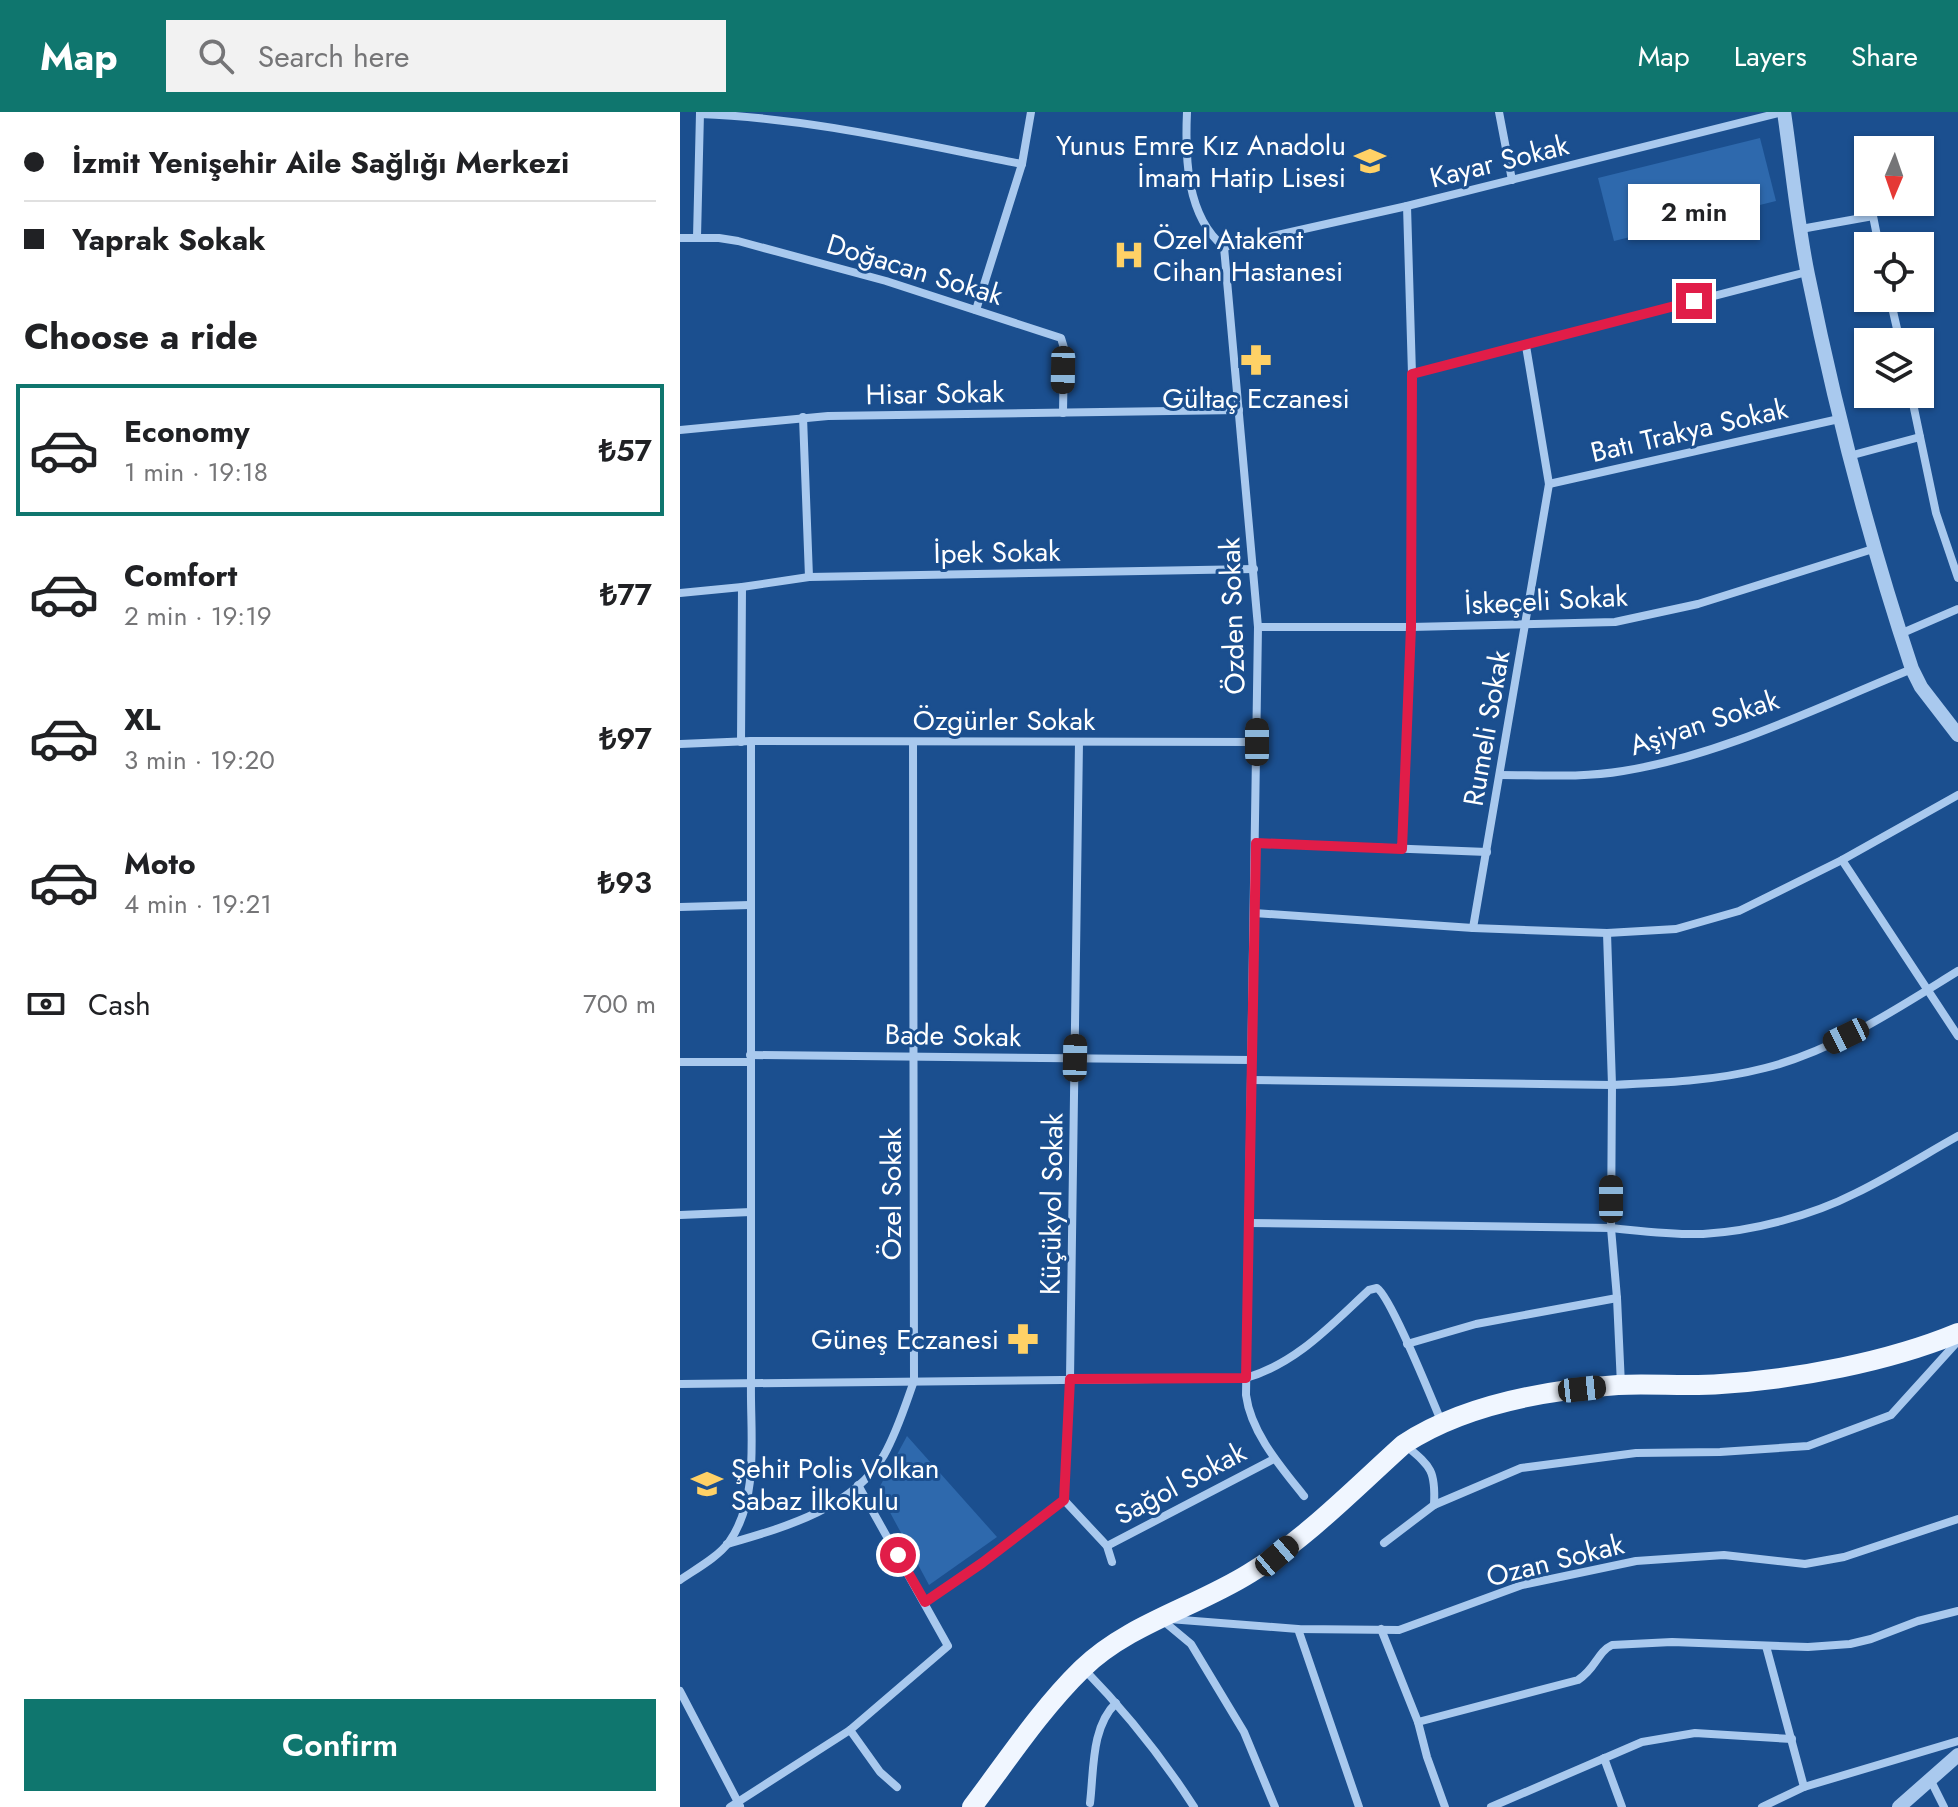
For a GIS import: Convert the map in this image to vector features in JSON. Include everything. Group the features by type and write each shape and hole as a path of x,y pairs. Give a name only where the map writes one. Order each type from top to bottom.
{"main road":[{"path":"972,1807 1044,1712 1083,1668 1113,1644 1224,1589 1277,1556 1404,1444 1442,1423 1537,1396 1621,1385 1718,1385 1806,1374 1902,1352 1958,1333"}],"street":[{"path":"976,310 1022,164 1031,112"},
{"path":"1187,112 1191,187 1204,227 1224,247"},
{"path":"1499,112 1512,180"},
{"path":"1784,112 1807,272 1839,419 1873,549 1912,669 1921,687 1958,735"},
{"name":"Kayar Sokak","path":"1224,247 1407,206 1784,112"},
{"path":"697,237 700,113 836,127 1022,164"},
{"path":"1402,849 1411,627 1412,374 1407,206"},
{"path":"1801,229 1873,216 1876,232"},
{"name":"Doğacan Sokak","path":"680,238 738,241 886,281 1061,338 1064,348 1063,413"},
{"name":"Özden Sokak","path":"1224,247 1258,627 1246,1378 1249,1410 1274,1459 1304,1496"},
{"path":"1412,374 1807,272"},
{"name":"Rumeli Sokak","path":"1473,928 1549,484 1526,346"},
{"path":"1914,408 1936,513 1958,578"},
{"name":"Hisar Sokak","path":"680,430 803,417 1239,410"},
{"path":"803,417 809,577"},
{"name":"Batı Trakya Sokak","path":"1549,484 1839,419"},
{"path":"1849,456 1920,437"},
{"name":"İskeçeli Sokak","path":"1258,627 1596,624 1698,604 1873,549"},
{"name":"İpek Sokak","path":"680,593 809,577 1254,569"},
{"path":"741,742 742,587"},
{"path":"1900,634 1958,609"},
{"name":"Aşiyan Sokak","path":"1500,775 1594,774 1661,763 1743,738 1912,669"},
{"path":"680,1580 727,1544 740,1524 748,1490 751,1384 751,741"},
{"name":"Özgürler Sokak","path":"680,744 751,741 1257,742"},
{"name":"Özel Sokak","path":"727,1544 802,1519 858,1485 883,1456 914,1381 913,742"},
{"name":"Küçükyol Sokak","path":"1064,1500 1070,1379 1079,742"},
{"path":"1254,913 1473,928 1607,933 1676,929 1739,911 1842,860 1958,795"},
{"path":"1256,843 1487,852"},
{"path":"1842,860 1958,1036"},
{"path":"680,907 750,905"},
{"path":"1607,933 1612,1085 1611,1228 1621,1385"},
{"path":"1251,1080 1612,1085 1705,1079 1768,1068 1818,1049 1958,971"},
{"name":"Bade Sokak","path":"680,1062 912,1056 1251,1060"},
{"path":"1248,1223 1611,1228 1705,1234 1784,1219 1823,1207 1855,1194 1958,1136"},
{"path":"680,1215 751,1212"},
{"path":"680,1384 1246,1378 1274,1368 1304,1350 1374,1288 1383,1292 1442,1423"},
{"path":"1407,1344 1476,1324 1617,1298"},
{"path":"1384,1543 1434,1505 1521,1468 1636,1453 1720,1452 1808,1446 1891,1415 1958,1341"},
{"path":"1404,1444 1430,1466 1435,1488 1434,1505"},
{"name":"Sağol Sokak","path":"1107,1546 1274,1459"},
{"path":"680,1691 736,1806 850,1730 948,1646 858,1485"},
{"path":"925,1602 1064,1500"},
{"name":"Sağol Sokak","path":"1064,1500 1107,1546 1112,1562"},
{"name":"Ozan Sokak","path":"1160,1619 1298,1629 1399,1630 1522,1585 1636,1561 1724,1555 1805,1564 1844,1557 1958,1519"},
{"path":"1418,1722 1578,1680 1595,1665 1605,1648 1612,1645 1672,1642 1766,1646 1850,1644 1958,1611"},
{"path":"1160,1619 1191,1644 1244,1732 1275,1807"},
{"path":"1298,1629 1359,1807"},
{"path":"1381,1629 1418,1722 1445,1807"},
{"path":"1766,1646 1804,1787"},
{"path":"1083,1668 1169,1768 1194,1807"},
{"path":"1091,1806 1098,1733 1106,1712 1116,1703"},
{"path":"850,1730 880,1772 897,1787"},
{"path":"1491,1807 1642,1742 1695,1733 1792,1739"},
{"path":"1762,1807 1804,1787 1958,1741"},
{"path":"1899,1807 1958,1755"},
{"path":"1604,1758 1622,1807"},
{"path":"1930,1779 1944,1807"}],"shaded area":[{"path":"1760,138 1776,201 1614,241 1598,178"},
{"path":"907,1436 997,1537 929,1585 878,1490"}],"place":[{"name":"Yunus Emre Kız Anadolu İmam Hatip Lisesi","path":"1370,161"},
{"name":"Özel Atakent Cihan Hastanesi","path":"1129,255"},
{"name":"Gültaç Eczanesi","path":"1256,360"},
{"name":"Güneş Eczanesi","path":"1023,1339"},
{"name":"Şehit Polis Volkan Sabaz İlkokulu","path":"707,1484"}],"route":[{"path":"898,1555 925,1602 1064,1500 1070,1379 1246,1378 1256,843 1402,849 1411,627 1412,374 1694,301"}]}
